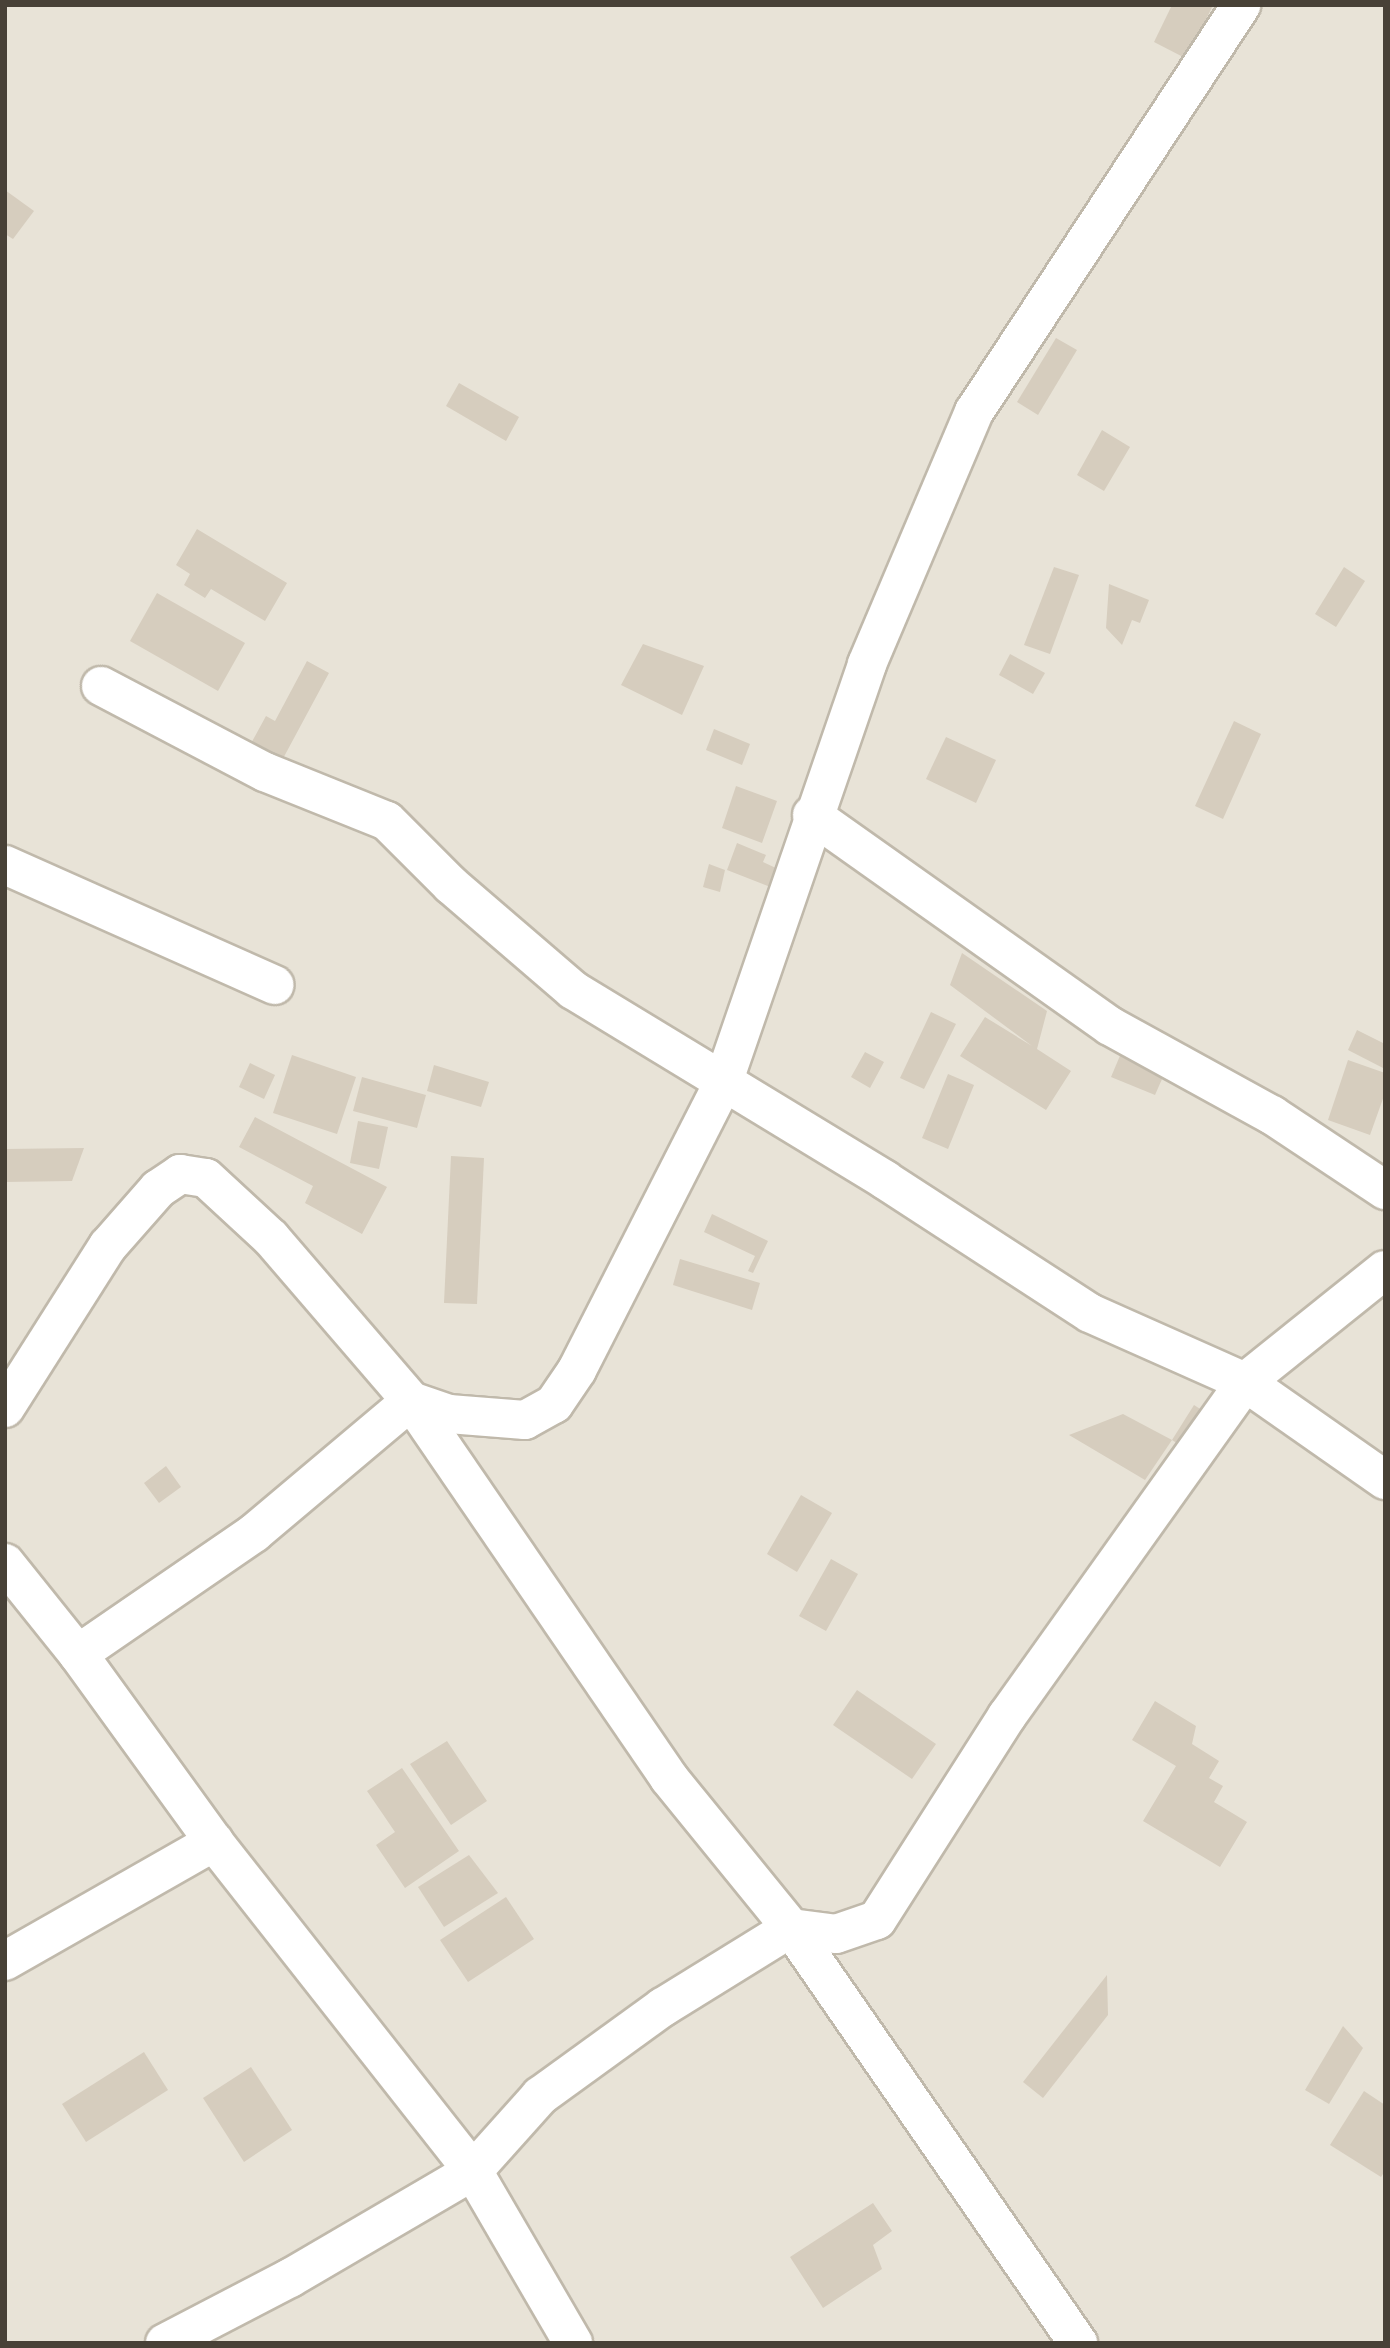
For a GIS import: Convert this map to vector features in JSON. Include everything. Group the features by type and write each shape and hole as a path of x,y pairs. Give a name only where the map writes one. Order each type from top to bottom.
{"street":[{"path":"411,1401 449,1414 525,1420 554,1404 578,1370 723,1083 812,815 867,664 974,412 1241,5"},
{"path":"101,686 265,772 387,821 452,885 573,990 886,1180 1090,1313 1245,1381 1385,1480"},
{"path":"812,815 1110,1026 1272,1115 1385,1190"},
{"path":"5,865 275,985"},
{"path":"5,1408 108,1246 158,1189 180,1174 206,1178 271,1238 411,1401 669,1778 790,1928 1078,2343"},
{"path":"165,2343 290,2278 472,2171 540,2096 663,2007 790,1928 836,1934 877,1920 1007,1716 1245,1381 1385,1270"},
{"path":"78,1654 254,1533 411,1401"},
{"path":"5,1563 78,1654 214,1842 472,2171 573,2343"},
{"path":"5,1961 214,1842"}],"shaded area":[{"path":"5,5 1385,5 1385,2343 5,2343"}],"building":[{"path":"1172,5 1213,5 1187,59 1154,42"},
{"path":"5,190 34,211 13,239 5,234"},
{"path":"1056,338 1077,350 1038,415 1017,402"},
{"path":"459,383 519,417 506,441 446,406"},
{"path":"1102,430 1130,447 1104,491 1077,475"},
{"path":"197,529 287,583 265,621 211,589 205,598 184,585 190,574 176,565"},
{"path":"1054,567 1079,575 1050,654 1024,645"},
{"path":"1344,567 1365,581 1336,627 1315,614"},
{"path":"1109,584 1149,600 1140,623 1132,620 1122,645 1106,628"},
{"path":"157,593 245,643 218,691 130,641"},
{"path":"643,644 704,666 682,715 621,685"},
{"path":"1010,654 1045,673 1033,694 999,675"},
{"path":"307,661 329,673 279,766 248,749 266,716 275,721"},
{"path":"1234,721 1261,734 1223,819 1195,806"},
{"path":"714,729 750,744 742,765 706,750"},
{"path":"946,737 996,760 976,803 926,779"},
{"path":"736,786 777,801 762,843 722,828"},
{"path":"737,843 766,855 763,862 780,870 773,888 727,870"},
{"path":"709,864 725,870 720,892 703,887"},
{"path":"962,953 1047,1011 1037,1049 1071,1071 1046,1110 960,1056 985,1017 1032,1046 950,985"},
{"path":"931,1012 956,1024 924,1089 900,1078"},
{"path":"1357,1030 1385,1044 1385,1069 1348,1050"},
{"path":"1122,1051 1166,1070 1155,1095 1111,1077"},
{"path":"865,1052 884,1062 870,1088 851,1077"},
{"path":"292,1055 356,1077 337,1134 273,1113"},
{"path":"1348,1060 1385,1073 1385,1093 1370,1135 1328,1120"},
{"path":"250,1063 275,1075 264,1099 239,1087"},
{"path":"434,1065 489,1082 481,1107 427,1091"},
{"path":"948,1074 974,1085 948,1149 922,1138"},
{"path":"362,1077 426,1095 417,1128 353,1111"},
{"path":"255,1117 387,1187 362,1234 305,1203 313,1186 239,1147"},
{"path":"358,1121 388,1127 379,1169 350,1163"},
{"path":"84,1148 72,1181 5,1182 5,1149"},
{"path":"451,1156 484,1158 477,1304 444,1303"},
{"path":"712,1214 768,1241 753,1273 748,1271 755,1256 704,1232"},
{"path":"680,1259 760,1283 752,1310 673,1285"},
{"path":"1194,1405 1214,1418 1192,1453 1172,1440"},
{"path":"1123,1414 1172,1440 1145,1480 1069,1435"},
{"path":"166,1466 181,1487 159,1503 144,1483"},
{"path":"801,1495 832,1513 797,1572 767,1554"},
{"path":"831,1559 858,1574 826,1631 799,1616"},
{"path":"857,1690 936,1744 912,1779 833,1725"},
{"path":"1155,1701 1196,1726 1192,1744 1219,1761 1209,1778 1223,1786 1214,1802 1247,1822 1220,1867 1143,1821 1176,1766 1132,1740"},
{"path":"447,1741 487,1801 451,1825 410,1764"},
{"path":"402,1768 459,1851 405,1888 376,1845 395,1832 367,1791"},
{"path":"469,1855 498,1893 444,1927 418,1887"},
{"path":"506,1897 534,1939 468,1982 440,1940"},
{"path":"1107,1975 1108,2015 1043,2098 1023,2082"},
{"path":"1343,2026 1363,2048 1329,2104 1305,2090"},
{"path":"144,2052 168,2090 86,2142 62,2104"},
{"path":"251,2067 292,2130 244,2162 203,2098"},
{"path":"1364,2091 1385,2105 1385,2171 1381,2177 1330,2145"},
{"path":"873,2203 892,2231 873,2245 882,2269 823,2308 790,2257"}]}
